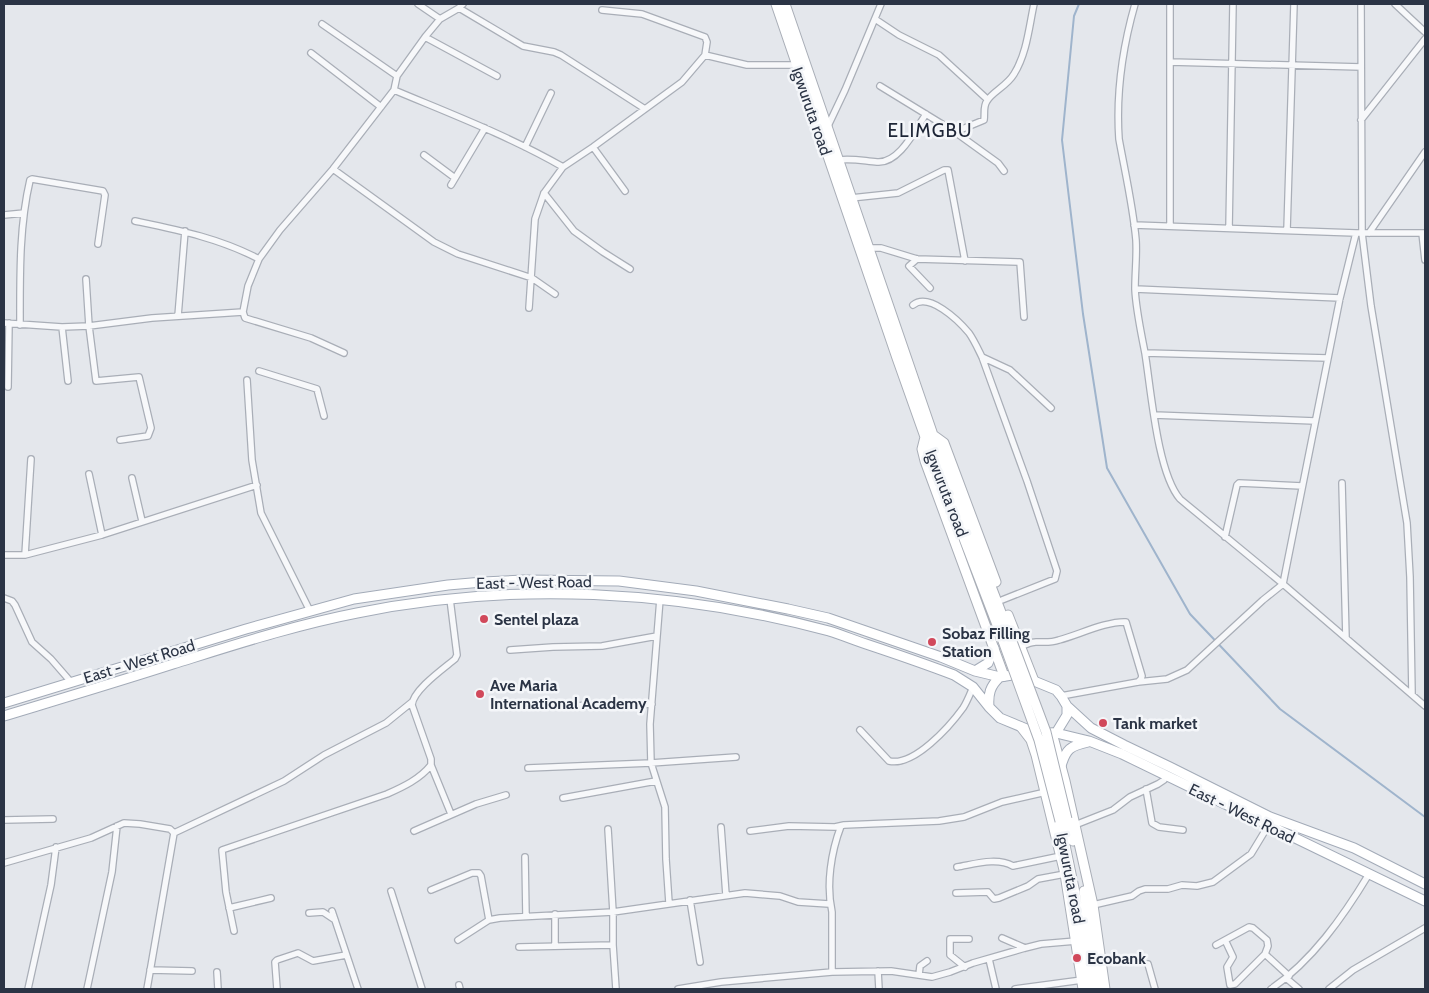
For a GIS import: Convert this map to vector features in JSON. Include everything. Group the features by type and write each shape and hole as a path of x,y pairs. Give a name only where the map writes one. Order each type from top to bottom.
{"main road":[{"name":"Igwuruta road","path":"776,4 929,436 1003,629 1067,821 1085,899 1098,989"},
{"name":"Igwuruta road","path":"785,4 868,248 929,436"},
{"path":"1034,680 1002,600 944,443 929,436 922,449 925,461 994,648 1002,677 990,689 989,707 1000,718 1021,727 1043,733 1054,733"},
{"name":"East - West Road","path":"4,703 209,640 354,599 457,584 523,580 619,581 696,591 745,600 828,618 942,657 975,671 1002,677 1012,675 1034,680 1056,690 1061,696"},
{"name":"East - West Road","path":"4,716 286,630 357,613 393,606 481,596 570,594 660,599 752,613 844,635 954,675 973,687 989,707"},
{"path":"844,635 846,625"},
{"path":"975,671 988,663 994,648"},
{"path":"1061,696 1067,706 1067,715 1054,733 1061,766 1067,821 1092,905 1105,989"},
{"name":"East - West Road","path":"1067,706 1091,728 1268,826 1425,901"},
{"path":"1021,727 1033,747 1046,792 1065,874 1082,985"},
{"name":"East - West Road","path":"1054,733 1089,741 1213,794 1354,848 1425,884"},
{"path":"1061,766 1064,754 1069,748 1089,741"},
{"name":"Igwuruta road","path":"1067,821 1075,893 1090,989"}],"street":[{"path":"418,4 440,19"},
{"path":"827,128 881,4"},
{"path":"955,132 984,120 987,99 1008,82 1023,56 1034,4"},
{"path":"1135,4 1124,60 1118,108 1120,139 1134,225 1137,258 1135,289 1154,415 1165,465 1175,492 1180,499 1283,584 1425,706"},
{"path":"1170,4 1170,226"},
{"path":"1229,228 1233,4"},
{"path":"1287,230 1294,4"},
{"path":"1361,4 1359,233 1407,523 1412,694"},
{"path":"1395,4 1425,32"},
{"path":"344,353 311,338 244,318 243,312 251,276 258,259 280,230 333,169 394,90 397,76 440,19 461,6 523,46 562,55 645,109"},
{"path":"529,308 535,219 544,193 564,167 682,82 705,55 707,42 705,37 642,14 602,10"},
{"path":"875,19 899,35 939,55 987,99"},
{"path":"322,24 397,76"},
{"path":"425,37 497,76"},
{"path":"1361,120 1425,39"},
{"path":"311,53 381,107"},
{"path":"705,55 747,65 797,65"},
{"path":"1170,62 1361,66"},
{"path":"880,86 955,132 998,163 1004,171"},
{"path":"394,90 485,128 564,167"},
{"path":"525,147 551,93"},
{"path":"838,160 849,158 881,162 894,158 926,114"},
{"path":"450,185 485,128"},
{"path":"593,147 625,191"},
{"path":"1369,233 1425,152"},
{"path":"424,155 454,178"},
{"path":"333,169 406,223 441,246 458,254 532,278 555,294"},
{"path":"851,198 898,193 944,170 948,170 964,261"},
{"path":"20,325 20,269 24,213 29,182 32,179 103,192 105,194 98,244"},
{"path":"544,193 574,231 630,269"},
{"path":"4,215 24,213"},
{"path":"135,221 185,231 237,248 258,259"},
{"path":"1134,225 1359,233 1423,233 1425,260"},
{"path":"178,316 185,231"},
{"path":"1061,696 1138,682 1167,679 1187,670 1283,584 1340,298 1359,233"},
{"path":"868,248 882,248 917,260 1020,262 1024,317"},
{"path":"917,260 908,266 930,288"},
{"path":"86,279 89,326 96,381 139,377 151,428 148,436 120,440"},
{"path":"1135,289 1340,298"},
{"path":"913,305 917,302 925,301 951,315 969,333 982,357 1057,571 1055,579 1002,600"},
{"path":"8,387 6,323 62,328 178,316 243,312"},
{"path":"62,328 68,382"},
{"path":"1145,352 1328,358"},
{"path":"982,357 1010,370 1051,408"},
{"path":"259,371 316,389 324,416"},
{"path":"247,380 252,460 261,513 264,523 310,611"},
{"path":"1154,415 1315,422"},
{"path":"25,555 31,459"},
{"path":"90,474 102,535"},
{"path":"132,478 142,521"},
{"path":"1225,537 1239,483 1302,486"},
{"path":"1342,483 1346,638"},
{"path":"4,555 25,555 102,535 257,484"},
{"path":"4,598 15,605 32,642 51,659 70,682"},
{"path":"174,833 284,781 324,755 386,724 412,702 418,692 455,659 457,655 450,599"},
{"path":"660,599 650,724 650,763 665,808 669,903"},
{"path":"1021,646 1035,642 1058,641 1074,634 1126,622 1142,676 1142,679 1138,682"},
{"path":"510,650 602,646 657,636"},
{"path":"860,730 889,762 899,762 910,758 933,742 944,730 963,707 973,687"},
{"path":"412,702 431,759 431,765 451,814"},
{"path":"517,707 652,704"},
{"path":"528,768 736,757"},
{"path":"234,931 226,892 222,850 387,794 418,778 431,765"},
{"path":"1067,821 1113,810 1130,797 1164,780 1166,775"},
{"path":"563,798 656,781"},
{"path":"1146,789 1152,823 1159,828 1183,830"},
{"path":"750,831 789,826 841,826 939,821 964,817 1002,802 1046,792"},
{"path":"414,831 476,804 506,795"},
{"path":"4,820 53,819"},
{"path":"4,863 91,838 124,823 170,829 174,833"},
{"path":"87,989 112,872 117,826"},
{"path":"832,972 832,912 828,892 832,861 841,826"},
{"path":"1092,905 1135,895 1139,891 1168,889 1182,885 1197,886 1213,882 1251,854 1268,826"},
{"path":"721,828 726,895"},
{"path":"608,829 614,912 613,945 616,989"},
{"path":"147,989 174,833"},
{"path":"28,989 51,885 56,847"},
{"path":"957,867 998,862 1006,862 1013,866 1061,856"},
{"path":"525,858 526,916"},
{"path":"431,890 472,873 479,873 490,920"},
{"path":"956,892 988,892 994,899 1028,886 1038,879 1065,874"},
{"path":"1271,989 1303,962 1353,900 1369,874"},
{"path":"391,892 422,989"},
{"path":"458,940 490,920 500,918 614,912 726,895 754,893 780,896 798,902 829,904"},
{"path":"229,908 271,898"},
{"path":"690,900 700,962"},
{"path":"332,911 358,989"},
{"path":"310,913 323,912 335,920"},
{"path":"555,914 555,945"},
{"path":"1216,945 1225,940 1249,928 1253,928 1268,940 1268,946 1264,954 1234,984 1230,985 1226,969 1232,955 1225,940"},
{"path":"1329,989 1353,970 1425,928"},
{"path":"965,967 950,954 950,939 969,938"},
{"path":"1002,938 1025,948"},
{"path":"678,989 721,982 832,972 891,971 932,977 973,963 1041,944 1076,941"},
{"path":"519,947 613,945"},
{"path":"277,989 276,960 298,953 313,962 346,955"},
{"path":"1264,954 1299,989"},
{"path":"989,959 996,989"},
{"path":"919,975 920,966 927,961"},
{"path":"1148,964 1156,989"},
{"path":"150,970 192,972"},
{"path":"878,971 878,989"},
{"path":"217,972 218,989"},
{"path":"1015,989 1082,985"}],"waterway":[{"path":"1079,4 1074,16 1062,140 1083,314 1107,468 1190,614 1280,709 1425,817"}],"place":[{"name":"Sentel plaza","path":"484,619"},
{"name":"Sobaz Filling Station","path":"932,642"},
{"name":"Ave Maria International Academy","path":"480,694"},
{"name":"Tank market","path":"1103,723"},
{"name":"Ecobank","path":"1077,958"}],"district":[{"name":"ELIMGBU","path":"930,130"}]}
